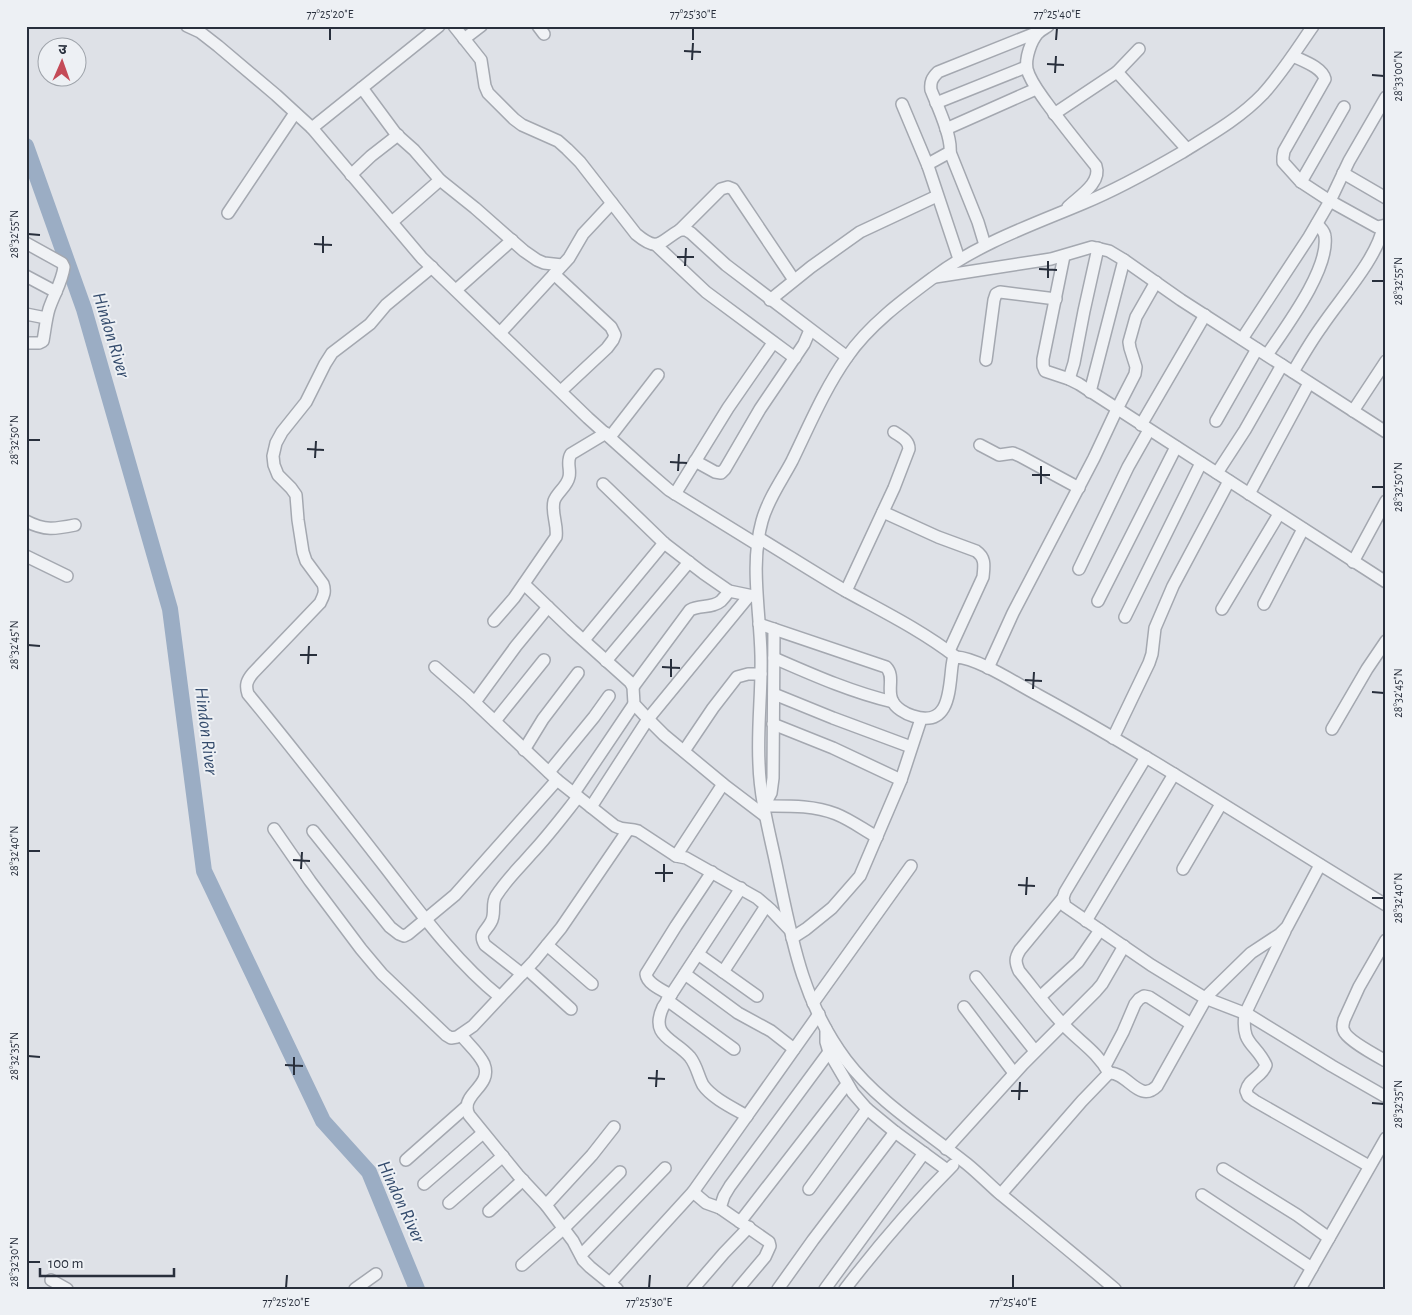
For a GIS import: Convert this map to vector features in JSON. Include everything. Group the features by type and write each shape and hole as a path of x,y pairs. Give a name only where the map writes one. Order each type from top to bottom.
{"street":[{"path":"187,26 200,32 218,46 312,128 422,258 608,435 675,494 898,620 952,654 988,668 1065,710 1174,774 1320,866 1386,905"},
{"path":"312,128 439,26"},
{"path":"454,26 481,60 484,86 494,100 522,125 558,141 580,162 636,234 656,245 706,292 795,358"},
{"path":"464,39 481,26"},
{"path":"1115,1289 959,1158 909,1120 862,1079 845,1058 813,1003 803,979 791,934 760,790 758,762 761,655 759,624 753,596 760,525 766,507 847,357 884,318 959,259 985,245 1111,191 1226,126 1263,94 1283,71 1313,26"},
{"path":"1043,29 1031,45 1026,67 1036,89 1096,166 1098,172 1094,183 1063,212"},
{"path":"985,245 978,222 950,152 951,146 930,83 938,72 1043,29"},
{"path":"1054,114 1117,72 1139,48"},
{"path":"1293,56 1324,73 1325,79 1284,151 1283,162 1301,182 1330,201 1377,227 1384,226 1381,237 1366,265 1321,326 1293,372"},
{"path":"936,103 1026,67"},
{"path":"1117,72 1187,149"},
{"path":"362,88 398,136 414,150 440,180 537,260 558,270 611,327 615,335 607,348 561,391"},
{"path":"946,129 1036,89"},
{"path":"1242,339 1317,224 1343,173 1386,97"},
{"path":"902,104 928,166 959,259"},
{"path":"1301,182 1344,107"},
{"path":"228,214 295,113"},
{"path":"351,175 371,156 398,136"},
{"path":"928,166 950,152"},
{"path":"1343,173 1386,198"},
{"path":"392,222 440,180"},
{"path":"656,245 680,230 721,189 728,187 733,189 794,280"},
{"path":"770,300 860,232 938,196"},
{"path":"500,333 569,258 583,234 612,203"},
{"path":"1267,355 1310,287 1320,266 1325,236 1317,224"},
{"path":"680,230 686,230 770,300 847,357"},
{"path":"456,290 512,240"},
{"path":"26,243 63,265 64,270 46,318 43,341 39,343 26,343"},
{"path":"934,277 1051,259 1085,249 1098,248 1109,251 1386,432"},
{"path":"1069,379 1098,248"},
{"path":"1064,256 1044,352 1043,366 1045,371 1069,379 1386,582"},
{"path":"1090,392 1124,260"},
{"path":"432,267 386,305 370,324 332,353 306,402 282,432 276,443 273,456 274,465 278,475 296,494 299,527 306,561 325,589 320,603 247,680 246,689 248,694 299,756 426,919 482,983 500,997"},
{"path":"26,276 56,292"},
{"path":"988,668 1013,613 1079,488 1135,374 1136,366 1129,342 1136,317 1156,282"},
{"path":"986,360 996,294 1000,292 1056,299"},
{"path":"26,314 46,318"},
{"path":"1079,568 1145,428 1205,315"},
{"path":"695,461 715,472 721,473 725,469 760,409 804,344 810,330"},
{"path":"675,494 728,408 773,343"},
{"path":"1216,421 1257,348"},
{"path":"1353,411 1386,361"},
{"path":"1217,473 1246,430 1282,365"},
{"path":"494,621 524,584 556,537 554,503 555,498 568,480 570,474 568,459 571,454 608,435 658,375"},
{"path":"1249,494 1309,383"},
{"path":"846,591 894,488 909,449 909,444 894,432"},
{"path":"980,445 999,455 1013,453 1020,456 1079,488"},
{"path":"1098,601 1176,447"},
{"path":"1125,617 1202,463"},
{"path":"1113,738 1149,663 1152,654 1154,628 1178,577 1229,481"},
{"path":"603,484 664,543 688,562 730,591 753,596"},
{"path":"1353,562 1386,501"},
{"path":"774,658 836,685 870,697 892,702 908,714 921,719 929,719 942,712 946,705 953,660 952,654 983,577 983,558 976,551 938,537 883,512"},
{"path":"1222,609 1279,514"},
{"path":"26,521 44,528 55,529 75,526"},
{"path":"1264,604 1303,529"},
{"path":"584,640 664,543"},
{"path":"26,556 67,576"},
{"path":"606,661 688,562"},
{"path":"524,584 630,682 634,704 648,719 664,735 723,784 764,811 808,807 827,811 838,815 877,837"},
{"path":"632,687 690,610 721,602 730,591"},
{"path":"590,807 648,719 753,596"},
{"path":"475,702 516,646 548,607"},
{"path":"759,624 886,667 890,671 891,676 892,702"},
{"path":"764,811 771,792 773,778 774,629"},
{"path":"1332,729 1367,669 1386,641"},
{"path":"495,721 544,660"},
{"path":"435,667 553,776 615,826 623,830 632,829 638,831 676,856 686,858 741,888 766,906 791,934"},
{"path":"524,750 578,673"},
{"path":"684,751 737,677 748,674 761,674"},
{"path":"774,694 911,747"},
{"path":"313,831 390,927 404,936 454,895 553,776 610,696"},
{"path":"571,1009 524,971 485,945 482,935 492,918 493,904 502,887 544,839 576,795 634,704"},
{"path":"791,934 806,929 832,908 860,876 901,780 921,719"},
{"path":"774,724 833,748 901,780"},
{"path":"1146,757 1063,898 1016,957 1019,971 1062,1024 1093,1051 1107,1069 1119,1075 1142,1092 1152,1092 1205,998 1251,953 1280,934 1287,927"},
{"path":"1086,921 1174,774"},
{"path":"676,856 723,784"},
{"path":"1184,869 1221,804"},
{"path":"274,829 339,921 382,974 451,1038 461,1035 473,1026 547,945 561,928 628,830"},
{"path":"813,1003 911,866"},
{"path":"1320,866 1287,927 1245,1014 1243,1025 1245,1036 1266,1065 1247,1086 1246,1091 1248,1096 1369,1166"},
{"path":"712,872 646,974 646,978 734,1049"},
{"path":"741,888 669,998 659,1015 658,1023 660,1030 668,1039 694,1062 702,1082 711,1094 747,1116"},
{"path":"1063,898 1066,906 1151,965 1205,998 1245,1014 1386,1097"},
{"path":"723,972 766,906"},
{"path":"1040,997 1078,962 1100,930"},
{"path":"1386,940 1359,987 1342,1025 1346,1036 1386,1061"},
{"path":"547,945 592,984"},
{"path":"946,1149 1014,1073 1102,984 1124,946"},
{"path":"698,954 757,996"},
{"path":"685,974 738,1013 770,1031 794,1049"},
{"path":"976,977 1036,1051"},
{"path":"1001,1194 1082,1101 1107,1069 1135,1004 1139,999 1144,996 1149,997 1191,1024"},
{"path":"964,1007 1014,1073"},
{"path":"461,1035 485,1066 479,1088 469,1099 467,1106 469,1115 546,1205 573,1241 583,1260 613,1286 693,1192 819,1014"},
{"path":"826,1028 826,1042 829,1052 847,1084 867,1109 947,1170"},
{"path":"720,1208 730,1186 829,1052"},
{"path":"693,1289 745,1225 847,1084"},
{"path":"406,1160 467,1106"},
{"path":"809,1189 867,1109"},
{"path":"546,1205 592,1155 614,1127"},
{"path":"778,1289 895,1132"},
{"path":"424,1184 483,1133"},
{"path":"1300,1289 1386,1138"},
{"path":"825,1289 924,1153"},
{"path":"449,1203 503,1156"},
{"path":"845,1289 919,1199 959,1158"},
{"path":"581,1254 665,1168"},
{"path":"1223,1169 1329,1238"},
{"path":"522,1265 564,1228 620,1172"},
{"path":"489,1211 523,1180"},
{"path":"693,1192 706,1203 720,1208 769,1242 770,1246 765,1257 738,1289"},
{"path":"1202,1195 1312,1268"},
{"path":"355,1289 376,1274"},
{"path":"51,1280 67,1289"}],"waterway":[{"name":"Hindon River","path":"26,146 84,309 170,609 204,871 323,1121 369,1172 417,1289"}]}
